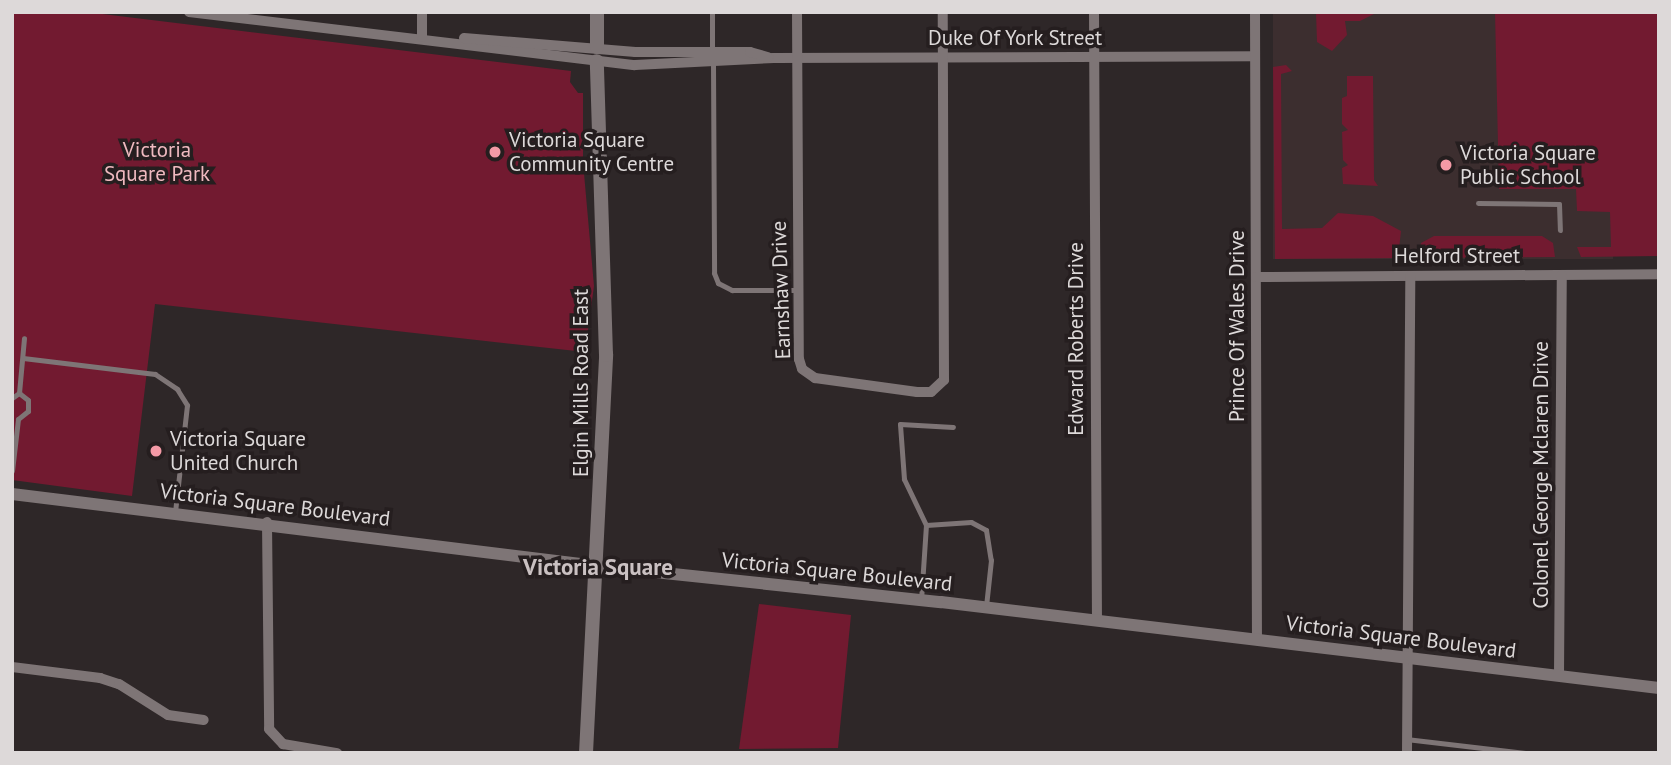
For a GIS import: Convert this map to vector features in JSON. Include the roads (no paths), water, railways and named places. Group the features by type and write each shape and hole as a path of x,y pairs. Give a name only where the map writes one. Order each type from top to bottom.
{"main road":[{"name":"Elgin Mills Road East","path":"586,753 606,355 597,12"}],"street":[{"path":"189,12 284,18 422,37 500,37 597,54"},
{"path":"422,12 422,37"},
{"name":"Earnshaw Drive","path":"797,12 799,359 808,375 917,392 931,392 944,380 943,58"},
{"path":"943,12 943,58"},
{"name":"Edward Roberts Drive","path":"1094,12 1097,621"},
{"name":"Prince Of Wales Drive","path":"1255,12 1258,639"},
{"name":"Duke Of York Street","path":"597,54 712,50 774,58"},
{"name":"Duke Of York Street","path":"597,54 713,64 774,58 1255,56"},
{"name":"Helford Street","path":"1256,277 1659,274"},
{"name":"Colonel George Mclaren Drive","path":"1559,675 1562,275"},
{"path":"1406,753 1410,276"},
{"name":"Victoria Square Boulevard","path":"12,494 267,522 597,566 986,607 1659,688"},
{"path":"267,522 271,732 283,744 337,753"},
{"path":"12,667 100,678 169,715 204,720"}],"lane":[{"path":"712,12 712,50"},
{"path":"713,64 714,273 718,283 732,290 798,290"},
{"path":"1478,203 1559,204 1560,230"},
{"path":"12,398 19,393 24,338"},
{"path":"23,358 155,374 177,389 187,405 175,512"},
{"path":"12,471 15,417 28,411 28,400 19,393"},
{"path":"921,600 926,525 904,479 900,424 953,427"},
{"path":"926,525 971,522 986,530 991,560 986,607"},
{"path":"1406,739 1525,753"}],"place":[{"name":"Victoria Square Community Centre","path":"495,152"},
{"name":"Victoria Square Public School","path":"1446,165"},
{"name":"Victoria Square United Church","path":"156,451"}],"district":[{"name":"Victoria Square","path":"598,567"}],"park label":[{"name":"Victoria Square Park","path":"157,162"}]}
